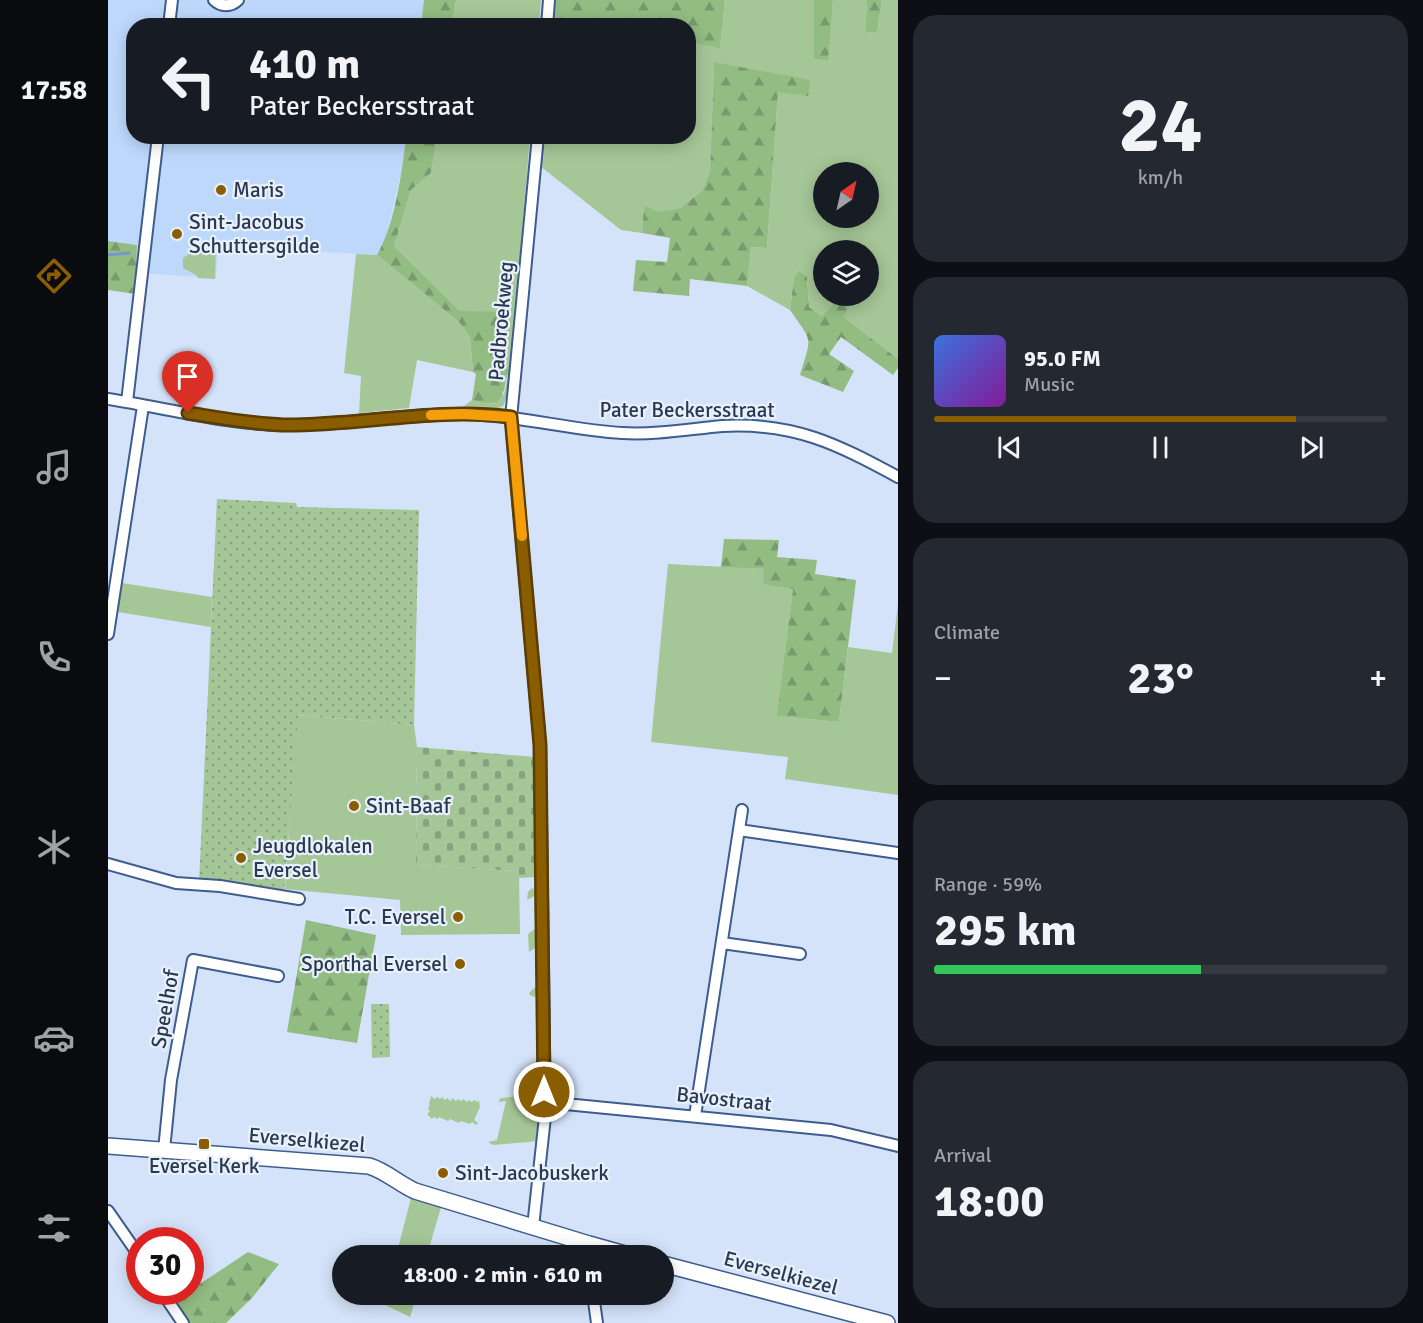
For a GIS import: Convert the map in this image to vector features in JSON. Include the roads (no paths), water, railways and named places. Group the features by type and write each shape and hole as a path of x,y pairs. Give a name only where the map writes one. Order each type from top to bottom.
{"street":[{"path":"170,18 172,0"},
{"path":"213,0 227,6 238,0"},
{"path":"548,18 549,0"},
{"path":"127,402 157,144"},
{"name":"Padbroekweg","path":"533,1227 545,1117 540,745 511,417 537,144"},
{"name":"Pater Beckersstraat","path":"108,399 239,421 283,425 464,414 511,417 622,433 673,433 722,426 798,431 850,451 898,477"},
{"path":"108,634 143,406"},
{"path":"695,1116 742,810"},
{"path":"739,830 898,853"},
{"path":"108,864 176,883 220,886 299,899"},
{"path":"722,943 800,954"},
{"name":"Speelhof","path":"164,1150 171,1080 193,960 278,976"},
{"name":"Bavostraat","path":"545,1102 831,1130 898,1146"},
{"name":"Everselkiezel","path":"108,1146 369,1166 388,1173 416,1191 533,1227 577,1245"},
{"path":"108,1211 126,1237"},
{"name":"Everselkiezel","path":"674,1267 888,1323"},
{"path":"171,1305 183,1323"},
{"path":"595,1305 597,1323"}],"waterway":[{"path":"108,255 129,253"}],"place":[{"name":"Maris","path":"221,190"},
{"name":"Sint-Jacobus Schuttersgilde","path":"177,234"},
{"name":"Sint-Baaf","path":"354,806"},
{"name":"Jeugdlokalen Eversel","path":"241,858"},
{"name":"T.C. Eversel","path":"458,917"},
{"name":"Sporthal Eversel","path":"460,964"},
{"name":"Eversel Kerk","path":"204,1144"},
{"name":"Sint-Jacobuskerk","path":"443,1173"}]}
